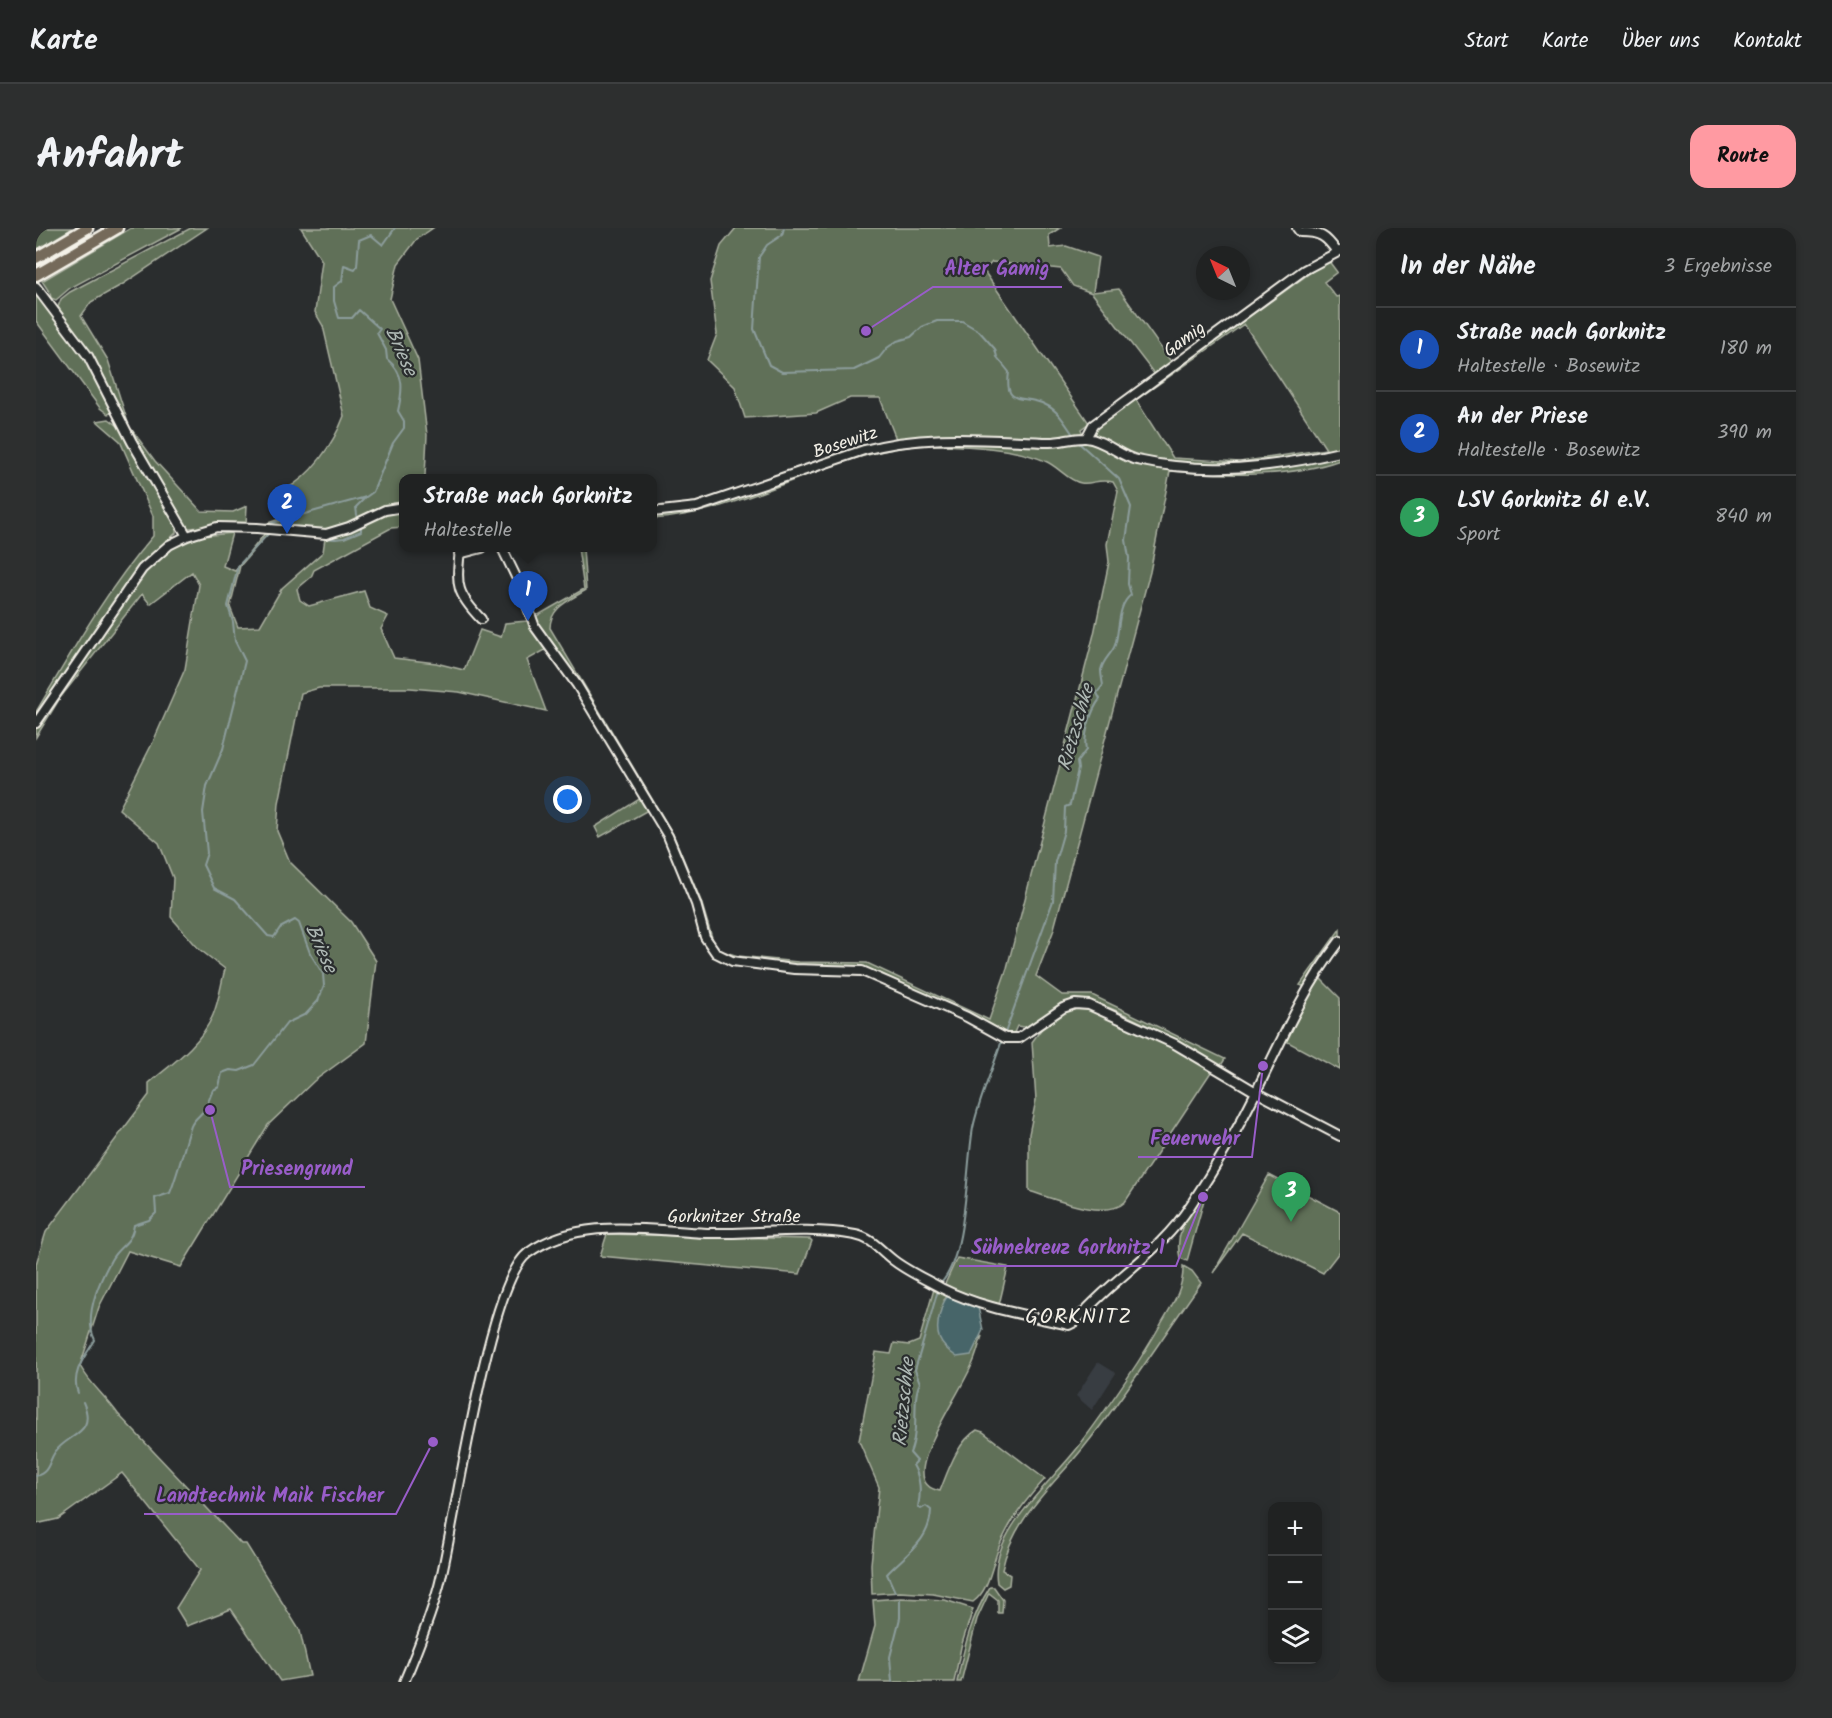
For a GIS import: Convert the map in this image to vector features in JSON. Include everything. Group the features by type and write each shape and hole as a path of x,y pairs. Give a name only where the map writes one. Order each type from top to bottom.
{"highway":[{"path":"36,258 87,228"},
{"path":"36,275 117,228"}],"street":[{"name":"Gamig","path":"1086,438 1093,425 1164,372 1304,270 1339,251 1327,237 1318,232 1300,232 1297,228"},
{"path":"36,287 88,356 132,442 187,536"},
{"name":"Bosewitz","path":"657,511 697,507 891,442 960,437 1053,442 1086,438"},
{"path":"1086,438 1136,459 1240,470 1272,467 1340,452"},
{"path":"36,723 142,569 169,545 187,536 217,527 237,526 326,534 350,527 385,510 399,508"},
{"path":"459,552 459,592 464,602 481,619"},
{"path":"504,552 519,583 535,627 577,685 678,857 705,937 709,945 723,958 794,969 862,971 968,1017 1005,1038 1019,1038 1063,1008 1075,1004 1089,1005 1127,1020 1340,1136"},
{"name":"Gorknitzer Straße","path":"404,1682 439,1587 485,1358 508,1287 516,1269 526,1255 551,1242 609,1228 708,1233 818,1231 857,1235 872,1242 891,1258 939,1287 986,1305 1069,1325 1075,1322 1101,1292 1159,1244 1176,1226 1224,1150 1305,995 1340,941"}],"shaded area":[{"path":"1098,1362 1116,1373 1092,1410 1076,1396"}],"green space":[{"path":"36,228 73,228 36,250"},
{"path":"131,228 182,228 70,288 56,300 51,298 42,281"},
{"path":"191,228 207,228 123,284 91,302 81,316 108,360 129,426 127,426 91,356 58,307 61,299 70,292"},
{"path":"301,228 433,228 417,239 398,264 390,299 418,360 427,435 425,474 399,474 399,504 374,511 347,525 320,530 273,526 268,523 291,515 284,490 303,477 320,459 344,416 323,326 315,312 322,261"},
{"path":"736,228 1060,228 1049,235 1050,248 1066,246 1098,257 1093,292 1119,289 1172,363 1155,375 1092,293 1073,286 1061,269 992,262 984,271 1089,423 1081,429 1083,435 1054,440 960,434 896,439 880,398 850,398 816,413 745,418 735,387 707,360 717,334 710,281 721,246"},
{"path":"1328,260 1337,272 1324,282 1336,297 1340,296 1340,447 1310,456 1238,467 1137,457 1096,437 1093,434 1097,426","holes":["1244,324 1326,449 1240,462 1173,458 1136,400"]},
{"path":"36,295 43,299 84,357 113,410 111,413 108,414 100,408 36,321"},
{"path":"109,419 122,429 176,527 176,533 138,567 36,717 36,712 91,621 120,577 153,536 153,516 120,441 97,421"},
{"path":"132,430 155,461 201,511 233,512 247,506 246,524 189,528 183,523 131,435"},
{"path":"930,441 929,445 893,449 858,457 723,505 688,514 657,518 657,515 714,504 825,466 854,457"},
{"path":"934,441 1052,446 1085,441 1142,464 1240,473 1340,456 1340,460 1320,466 1277,473 1212,474 1170,471 1150,572 1053,932 1036,976 1062,995 1092,995 1225,1059 1220,1067 1154,1029 1099,1004 1087,1002 1070,1004 1049,1014 1030,1028 1017,1026 1013,1035 1008,1036 880,973 864,969 795,967 724,956 720,950 738,956 798,962 867,963 989,1020 1007,968 1094,634 1109,562 1107,544 1118,491 1113,482 1076,482 1050,463 1032,456 990,448 934,445"},
{"path":"399,511 399,527 391,528 314,570 311,577 297,589 300,600 309,606 364,591 370,608 388,616 381,629 394,658 436,663 464,670 480,630 501,637 505,623 527,621 547,649 527,660 546,711 459,692 410,688 319,688 301,693 279,803 277,831 290,862 351,922 376,961 366,1043 314,1081 268,1125 181,1267 128,1251 99,1307 80,1366 118,1414 241,1544 246,1544 300,1631 310,1676 280,1681 231,1609 187,1626 176,1608 200,1570 122,1473 58,1519 36,1524 36,1264 46,1232 149,1095 149,1083 186,1052 208,1025 215,1010 225,969 199,949 171,917 173,878 159,843 119,809 153,742 185,669 199,585 192,572 150,604 142,594 60,698 36,737 36,729 132,589 157,559 170,549 202,536 232,533 223,566 235,571 266,532 269,532 240,566 230,607 238,627 260,626 282,588 323,552 325,538"},
{"path":"579,552 583,552 586,590 557,609 550,628 673,834 701,901 715,944 709,936 699,903 671,837 533,618 584,589"},
{"path":"641,798 648,810 600,837 595,827"},
{"path":"1340,929 1340,936 1306,987 1300,985"},
{"path":"1319,977 1340,998 1340,1070 1286,1041"},
{"path":"1076,1007 1108,1014 1126,1022 1213,1069 1125,1202 1105,1209 1092,1209 1064,1203 1029,1191 1029,1134 1036,1100 1032,1042 1048,1020"},
{"path":"1269,1175 1340,1212 1340,1251 1323,1273 1242,1233 1213,1273"},
{"path":"1200,1197 1204,1200 1187,1261 1180,1258 1180,1233 1186,1218"},
{"path":"607,1234 810,1239 812,1241 800,1274 600,1256"},
{"path":"957,1258 1008,1267 999,1305 944,1286"},
{"path":"1183,1266 1192,1271 1201,1283 1099,1427 1024,1519 1007,1552 1002,1570 1010,1575 1009,1585 1003,1588 997,1583 997,1564 1002,1546 1012,1527 1024,1509 1079,1446 1132,1371 1176,1296 1182,1282"},
{"path":"934,1289 948,1296 944,1300 979,1339 982,1336 973,1364 929,1449 924,1462 925,1483 940,1491 959,1449 977,1430 983,1432 1045,1479 1010,1525 1001,1542 984,1590 973,1602 933,1594 900,1592 872,1594 871,1564 879,1487 859,1441 876,1352 891,1354 894,1343 909,1345 919,1341"},
{"path":"990,1587 994,1587 1003,1600 1002,1613 998,1613 998,1600 989,1593 977,1619 961,1682 957,1682 969,1633"},
{"path":"901,1598 945,1600 973,1609 961,1647 954,1682 859,1682 875,1626 873,1600"}],"water":[{"path":"948,1296 978,1307 983,1330 971,1355 957,1357 942,1344 940,1339 938,1321"}],"waterway":[{"name":"Briese","path":"272,523 366,497 373,492 393,443 404,428 404,421 398,411 401,396 400,376 387,359 386,350 377,333 380,329 359,310 352,318 339,318 334,301 334,287 342,281 344,265 355,269 357,266 359,240 371,235 383,245 395,228"},
{"name":"Rietzschke","path":"784,228 782,235 767,245 759,257 754,329 769,365 782,372 854,370 879,358 887,348 897,341 911,337 922,327 937,321 962,321 979,331 995,349 997,357 1009,372 1008,384 1012,396 1038,402 1051,408 1074,436"},
{"name":"Rietzschke","path":"1005,1033 1053,901 1055,862 1064,831 1065,807 1070,805 1078,769 1077,762 1086,750 1088,723 1100,699 1097,693 1103,685 1102,666 1115,645 1121,611 1126,599 1131,595 1128,584 1129,558 1126,540 1131,507 1119,479 1080,444"},
{"name":"Briese","path":"357,515 356,507 365,498"},
{"name":"Briese","path":"281,534 344,538 361,531 361,525"},
{"name":"Briese","path":"78,1393 77,1371 95,1340 92,1331 92,1310 102,1279 114,1255 128,1241 134,1225 149,1220 156,1213 155,1198 170,1193 191,1126 205,1109 213,1090 219,1087 222,1073 230,1070 239,1071 254,1065 287,1023 306,1014 318,1001 324,986 323,974 310,953 299,923 295,920 280,928 274,937 268,936 235,899 214,888 203,865 207,853 203,812 207,786 223,749 245,661 235,641 228,606 238,566 269,533"},
{"name":"Rietzschke","path":"941,1283 950,1270 956,1253 964,1210 973,1128 1002,1040"},
{"name":"Rietzschke","path":"895,1592 887,1574 916,1546 930,1521 931,1510 926,1506 921,1509 918,1507 920,1486 913,1465 917,1461 910,1453 915,1434 916,1398 920,1383 915,1370 938,1290"},
{"name":"Briese","path":"36,1476 44,1472 55,1452 84,1427 87,1421 83,1402"},
{"name":"Rietzschke","path":"892,1682 890,1657 900,1618 900,1599"}],"place":[{"name":"Alter Gamig","path":"866,331"},
{"name":"An der Priese","path":"287,534"},
{"name":"Straße nach Gorknitz","path":"528,621"},
{"name":"Feuerwehr","path":"1263,1066"},
{"name":"Priesengrund","path":"210,1110"},
{"name":"Sühnekreuz Gorknitz 1","path":"1203,1197"},
{"name":"LSV Gorknitz 61 e.V.","path":"1291,1222"},
{"name":"Landtechnik Maik Fischer","path":"433,1442"}],"district":[{"name":"GORKNITZ","path":"1079,1316"}]}
